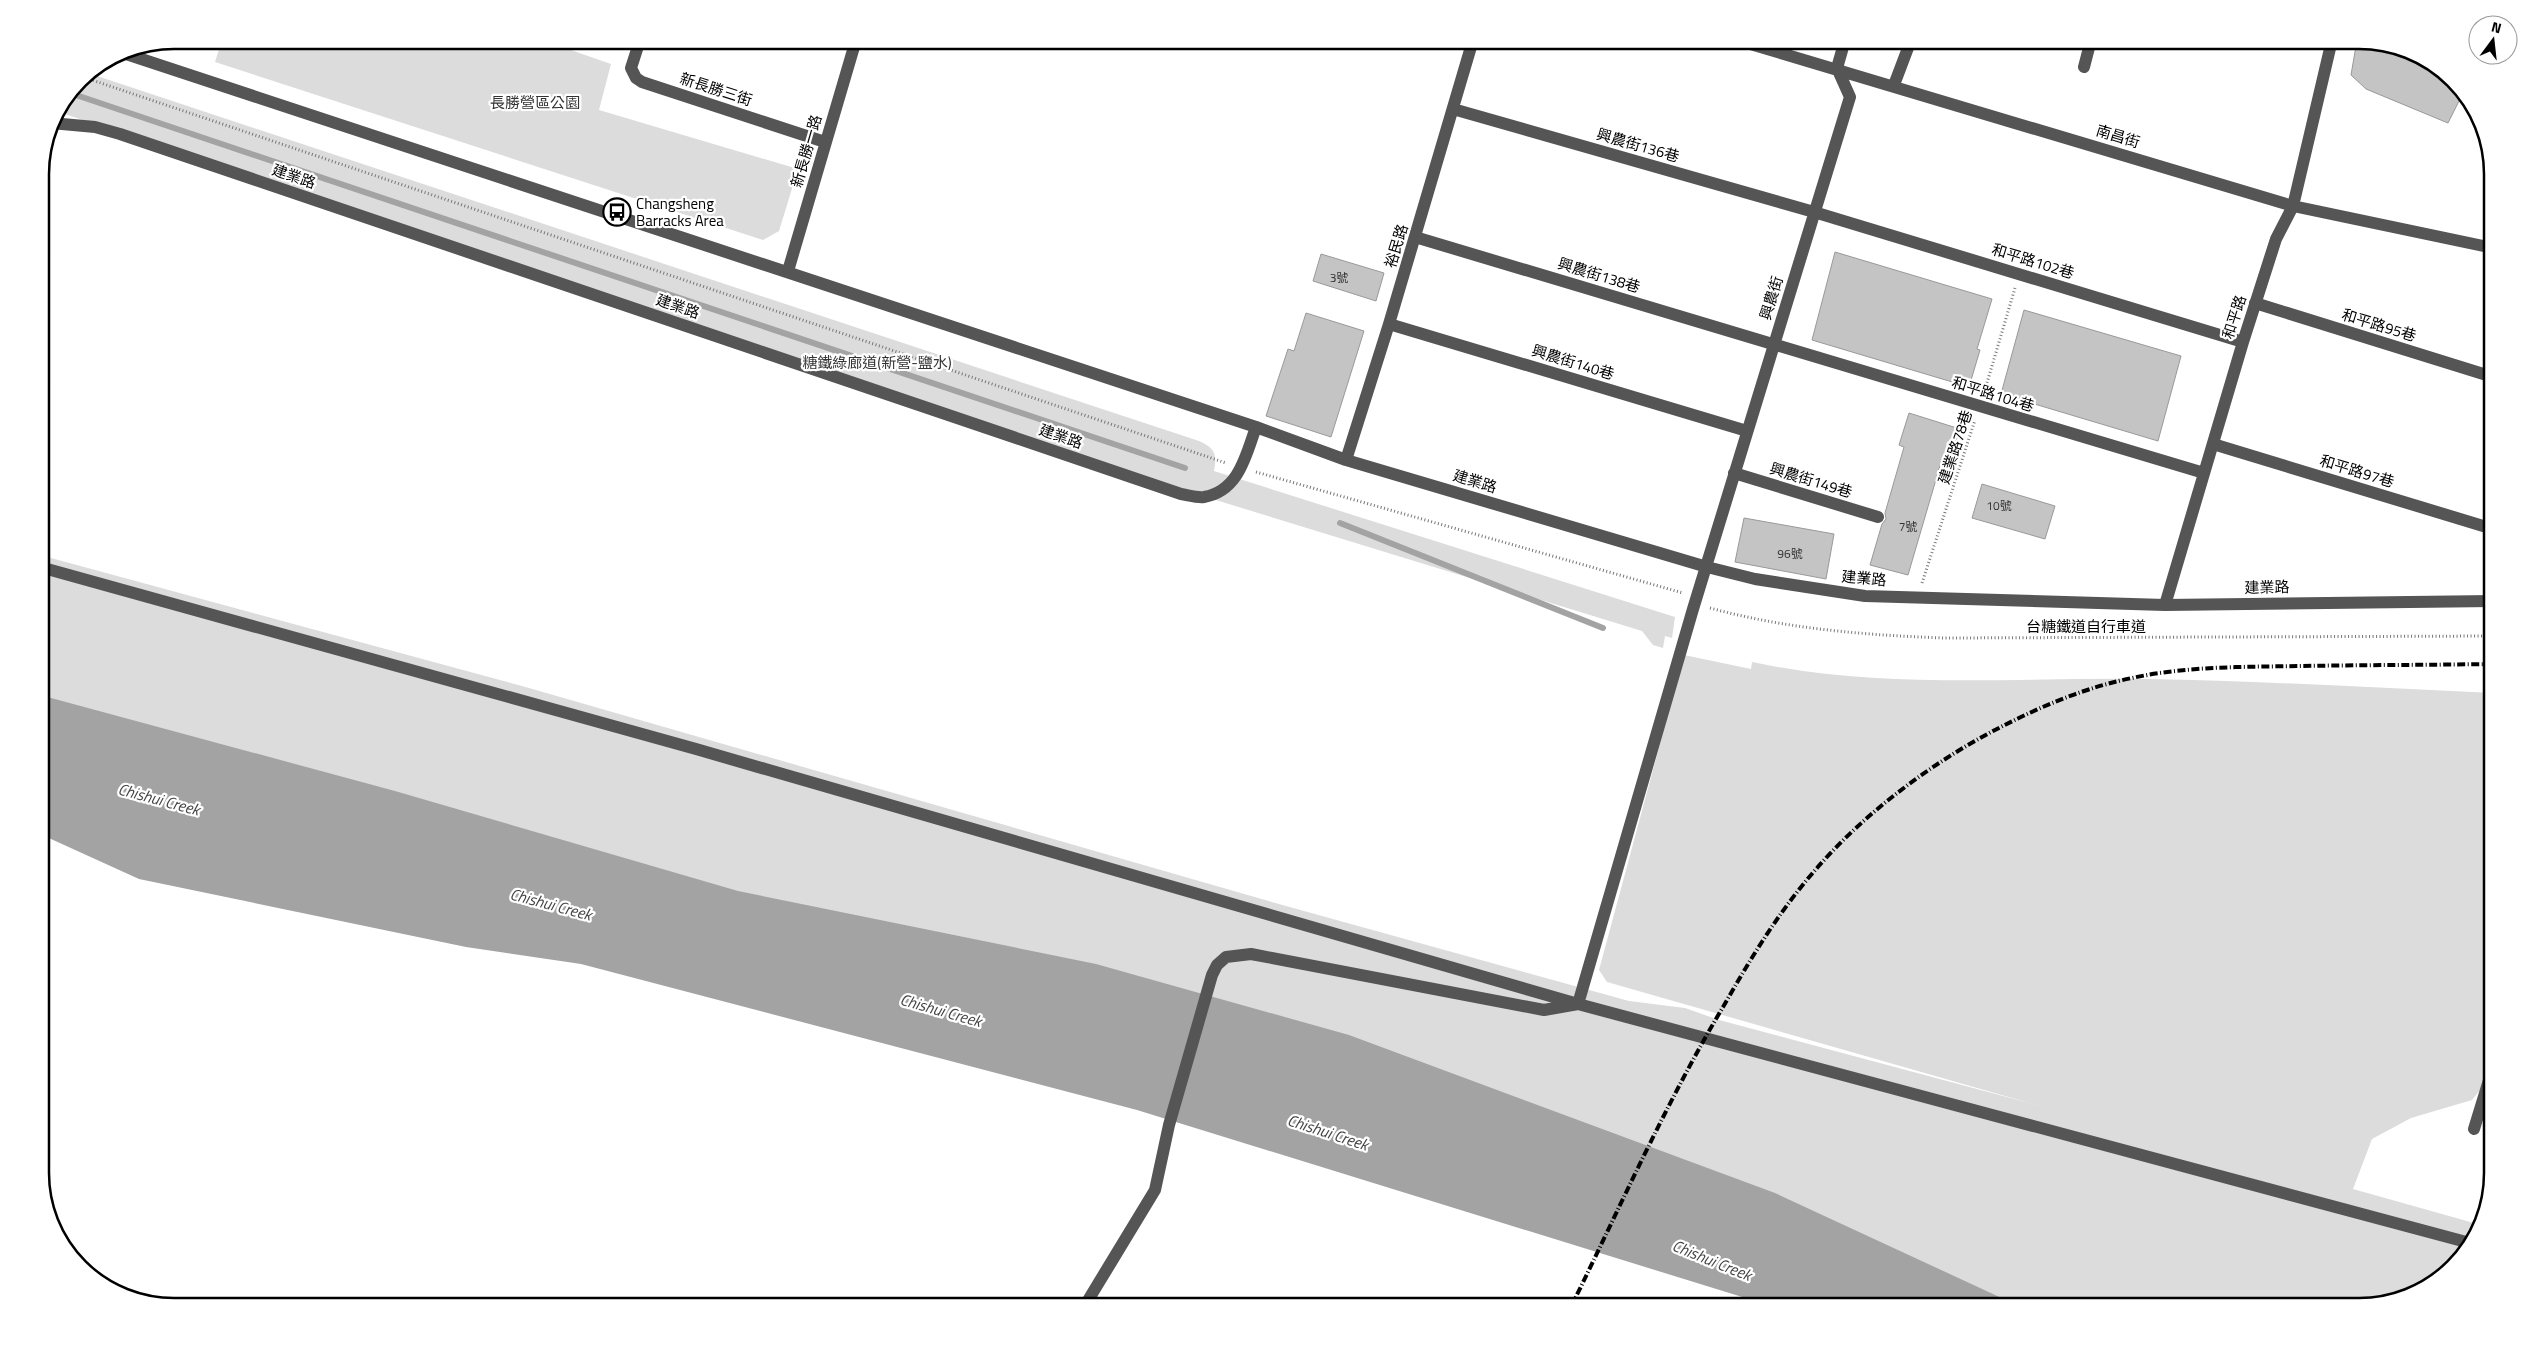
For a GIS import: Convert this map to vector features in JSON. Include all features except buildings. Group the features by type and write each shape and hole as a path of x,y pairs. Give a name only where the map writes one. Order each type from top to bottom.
{"street":[{"name":"新長勝三街","path":"637,49 631,68 636,78 642,82 825,142"},
{"name":"新長勝一路","path":"788,271 853,49"},
{"name":"裕民路","path":"1346,460 1389,324 1470,49"},
{"name":"南昌街","path":"1769,49 2293,206 2484,246"},
{"path":"1838,68 1843,49"},
{"path":"1894,85 1907,49"},
{"path":"2084,67 2089,49"},
{"name":"和平路","path":"2165,605 2255,303 2276,239 2293,206 2330,49"},
{"name":"建業路","path":"132,56 788,271 1256,427 1346,460 1707,567 1755,579 1865,596 1918,598 2165,605 2484,601"},
{"name":"興農街","path":"1578,1004 1690,597 1707,567 1773,344 1850,96 1838,68"},
{"name":"興農街136巷","path":"1453,109 1814,212"},
{"name":"建業路","path":"59,124 95,127 120,134 1181,494 1203,497 1216,493 1236,479 1242,468 1256,427"},
{"name":"和平路102巷","path":"1814,212 2243,342"},
{"name":"興農街138巷","path":"1415,238 1773,344"},
{"name":"和平路95巷","path":"2255,303 2484,374"},
{"name":"興農街140巷","path":"1389,324 1747,431"},
{"name":"和平路104巷","path":"1773,344 1979,408 2204,473"},
{"name":"和平路97巷","path":"2212,444 2484,524"},
{"name":"興農街149巷","path":"1734,473 1878,517"},
{"path":"49,570 696,750 1578,1004 2464,1241"},
{"path":"1089,1298 1155,1190 1169,1124 1198,1022 1217,965 1226,957 1238,954 1251,954 1544,1010 1578,1004"},
{"path":"2474,1129 2484,1096"}],"path":[{"name":"台糖鐵道自行車道","path":"91,80 1242,468 1690,597 1703,606 1740,616 1806,628 1866,635 1944,638 2484,636"},
{"name":"建業路78巷","path":"1918,598 1979,408 2019,274"}],"green space":[{"name":"長勝營區公園","path":"219,49 568,49 611,64 599,110 798,169 779,231 763,240 215,62"},
{"name":"糖鐵綠廊道(新營-鹽水)","path":"96,76 1199,441 1209,446 1214,452 1214,471 1675,617 1672,638 1665,636 1663,648 1653,645 1642,631 1180,489 64,114 85,85"},
{"path":"49,557 529,688 1286,906 1629,1001 1685,1008 1719,1020 2037,1105 1607,982 1599,970 1684,655 1751,669 1752,662 1801,671 1900,679 2149,679 2484,693 2484,1085 2472,1100 2411,1118 2372,1139 2353,1189 2474,1223 2453,1256 2422,1282 2392,1294 2376,1297 1917,1298 49,715"}],"water":[{"name":"Chishui Creek","path":"49,697 395,791 738,891 1096,964 1349,1035 1775,1193 2002,1298 1746,1298 1137,1110 581,964 466,947 139,879 49,838"}],"waterway":[{"path":"77,95 1185,468"},
{"path":"1340,523 1603,628"}],"railway":[{"path":"1575,1298 1682,1080 1766,935 1803,884 1836,848 1877,809 1922,775 1969,744 2026,714 2078,693 2132,678 2174,671 2216,668 2484,664"}],"place":[{"name":"Changsheng Barracks Area","path":"617,212"}]}
